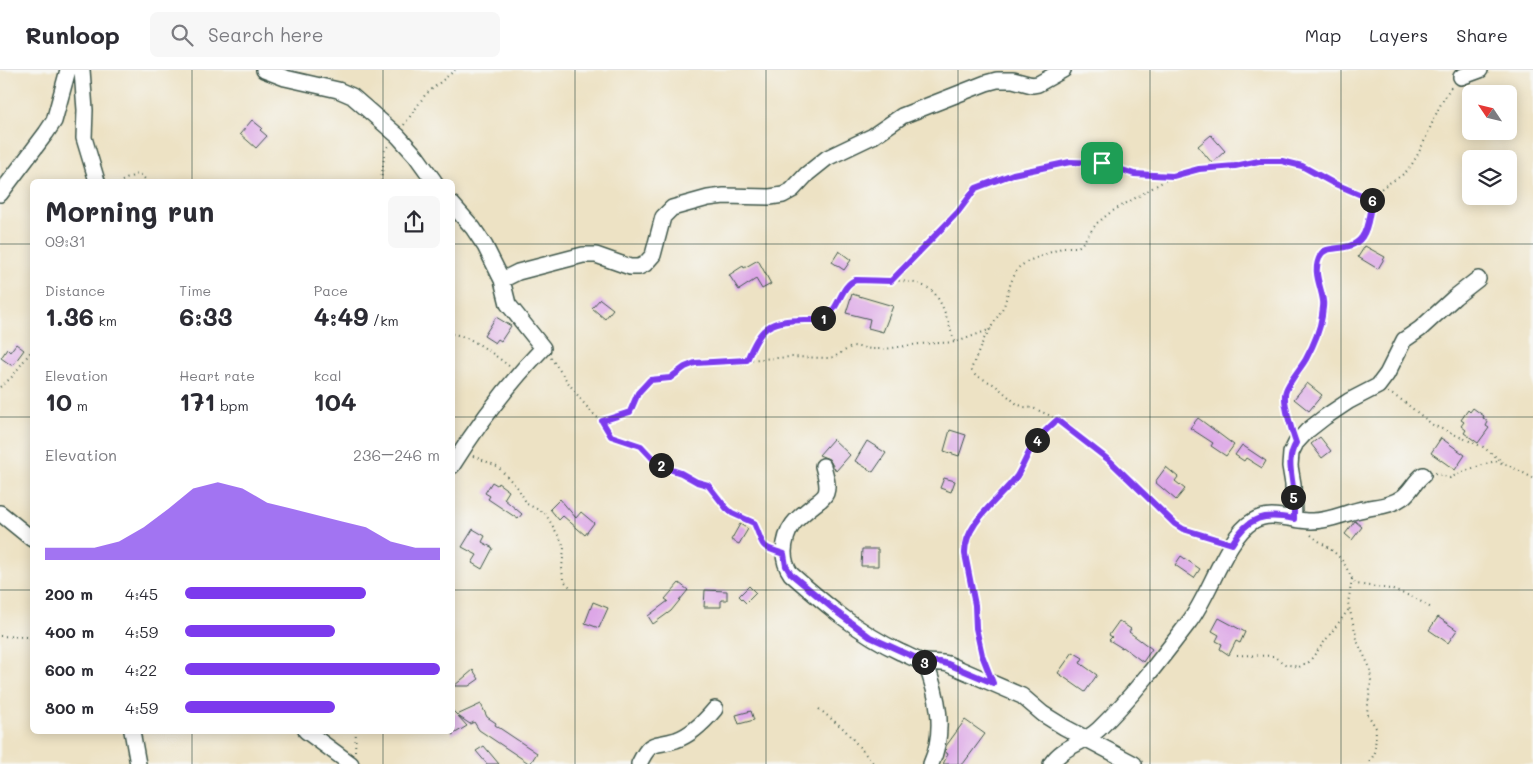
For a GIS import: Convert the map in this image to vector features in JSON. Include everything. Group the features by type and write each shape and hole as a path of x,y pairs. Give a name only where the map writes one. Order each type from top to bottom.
{"street":[{"path":"0,194 54,121 68,70"},
{"path":"82,70 85,110 84,138 96,179"},
{"path":"264,70 296,82 344,92 360,102 398,136 416,156 433,179"},
{"path":"502,280 518,272 583,255 601,256 630,267 640,267 652,255 663,218 672,208 708,198 724,196 770,197 783,195 792,190 807,174 827,158 873,136 911,112 986,83 997,80 1012,80 1032,85 1038,84 1063,70"},
{"path":"1461,77 1480,70"},
{"path":"455,208 477,234 502,280 508,304 543,348 497,400 455,461"},
{"path":"1294,519 1290,466 1291,453 1296,443 1307,431 1325,417 1349,401 1378,386 1387,374 1404,340 1420,329 1455,297 1478,280"},
{"path":"823,466 827,485 826,492 820,500 793,523 784,544 786,566 791,574 863,633 886,646 925,662 948,664 1022,696 1043,714 1087,740 1134,764"},
{"path":"1051,764 1062,752 1087,740 1127,699 1203,602 1232,544 1243,528 1257,518 1278,516 1318,521 1383,506 1393,503 1407,494 1423,475"},
{"path":"0,513 30,537"},
{"path":"925,662 935,688 940,718 939,740 932,764"},
{"path":"639,764 652,745 676,740 704,721 715,709"},
{"path":"133,734 138,764"},
{"path":"311,734 353,758"}],"path":[{"path":"381,179 385,150 398,136 418,103 455,70"},
{"path":"1296,443 1291,428 1285,394 1307,358 1320,325 1323,302 1316,277 1320,255 1325,250 1348,247 1361,238 1369,224 1373,200 1384,186 1401,177 1409,168 1428,136 1446,94 1461,77"},
{"path":"1232,544 1179,527 1110,461 1057,420 1034,408 1020,406 999,388 974,374 972,367 984,339 1004,306 1014,274 1022,264 1064,247 1078,247 1104,217 1153,186 1173,176 1199,169 1235,166 1259,161 1282,161 1302,166 1333,183 1373,200"},
{"path":"891,281 958,212 976,188 986,184 1013,174 1070,162 1102,163 1134,174 1173,176"},
{"path":"126,179 137,174 145,179"},
{"path":"747,360 756,340 769,326 792,321 819,320 826,317 835,308 842,294 852,281 856,280 918,284 935,294 955,342"},
{"path":"602,421 630,412 638,393 650,380 670,378 685,367 695,363 791,357 828,358 834,357 853,346 885,349 955,342 991,328"},
{"path":"455,335 470,340 519,373"},
{"path":"543,348 591,412 602,421 611,436 641,446 655,461 666,468 710,486 726,508 732,513 754,523 762,545 766,549 784,554"},
{"path":"0,387 11,378 30,353"},
{"path":"1378,386 1403,401 1433,425 1483,447 1503,462 1533,478"},
{"path":"993,683 982,655 976,628 975,605 965,547 969,535 988,506 1001,495 1018,474 1042,433 1057,420"},
{"path":"460,453 497,466 518,488 527,504 545,513 562,542 564,548 563,580 572,589"},
{"path":"1423,475 1436,473 1450,478 1491,462 1503,462"},
{"path":"1294,519 1338,555 1347,566 1352,579 1359,585 1390,589 1413,597 1432,609"},
{"path":"1352,579 1348,603 1358,642 1370,668 1371,681 1367,713 1376,728 1375,752 1369,764"},
{"path":"1237,655 1273,656 1285,664 1304,665 1309,662 1350,609"},
{"path":"0,636 27,637 30,639"},
{"path":"819,709 844,729 874,764"},
{"path":"353,758 356,734"}],"building":[{"path":"252,120 262,128 260,130 267,136 256,148 240,134"},
{"path":"1211,135 1225,151 1212,163 1198,146"},
{"path":"1365,246 1385,257 1378,269 1358,257"},
{"path":"839,251 851,260 844,270 832,262"},
{"path":"758,260 771,284 762,289 756,279 739,290 729,275 743,266 744,268"},
{"path":"852,294 893,306 883,332 868,328 870,319 846,313"},
{"path":"600,299 613,309 605,319 592,308"},
{"path":"496,317 511,326 501,341 498,339 495,343 484,336"},
{"path":"16,344 24,350 13,365 11,365 1,358 7,349 10,352"},
{"path":"1307,383 1322,395 1309,411 1294,399"},
{"path":"1473,408 1484,416 1483,418 1488,422 1486,426 1489,428 1478,443 1464,433 1466,430 1461,426 1464,422 1461,420 1468,410 1470,412"},
{"path":"1198,418 1234,445 1226,456 1211,446 1213,443 1190,428"},
{"path":"950,430 966,435 959,456 944,451"},
{"path":"1320,437 1331,451 1322,458 1311,444"},
{"path":"1441,438 1465,455 1455,470 1431,453"},
{"path":"833,439 850,455 836,471 829,459 819,455"},
{"path":"867,441 886,453 873,472 855,461"},
{"path":"1242,445 1266,461 1262,468 1246,458 1244,461 1235,455"},
{"path":"1166,467 1178,477 1175,481 1185,489 1176,500 1155,482"},
{"path":"944,478 955,481 951,492 940,488"},
{"path":"492,482 497,485 498,483 509,491 504,499 522,514 518,519 488,499 490,496 485,493"},
{"path":"560,499 576,518 581,512 594,523 585,535 563,516 559,520 550,509"},
{"path":"1355,521 1362,527 1352,540 1345,534"},
{"path":"740,524 748,529 739,544 731,540"},
{"path":"473,529 485,536 482,542 493,548 482,569 472,563 477,555 462,547"},
{"path":"862,549 878,549 878,566 861,566"},
{"path":"1181,556 1200,569 1194,578 1175,565"},
{"path":"679,583 688,590 671,611 653,624 648,616 668,601 665,599"},
{"path":"749,586 756,593 746,603 739,596"},
{"path":"705,590 727,591 727,600 721,600 721,607 704,607"},
{"path":"593,602 608,608 599,628 585,623"},
{"path":"1438,617 1457,630 1448,643 1429,630"},
{"path":"1219,618 1245,632 1240,643 1236,641 1229,655 1220,649 1222,644 1216,641 1219,635 1212,631"},
{"path":"1119,621 1131,629 1129,632 1152,649 1143,662 1123,647 1109,640 1112,637 1109,635"},
{"path":"1073,652 1083,658 1080,663 1097,675 1085,692 1058,673"},
{"path":"473,670 479,679 469,686 455,685"},
{"path":"481,704 487,717 496,723 495,725 537,753 530,764 479,730 474,722 470,724 458,716 467,726 455,733 455,713 457,715"},
{"path":"751,711 754,720 739,724 736,715"},
{"path":"965,720 985,734 963,764 943,764 948,754 945,752 946,746"},
{"path":"484,746 499,764 487,764 476,751"}],"route":[{"path":"1259,161 1294,163 1315,172 1333,183 1373,200 1369,224 1361,238 1354,244 1343,249 1325,250 1318,260 1316,277 1323,302 1320,325 1307,358 1285,394 1291,428 1296,443 1292,449 1290,466 1294,519 1278,516 1257,518 1243,528 1232,544 1183,529 1175,524 1155,502 1110,461 1057,420 1042,433 1018,474 1001,495 988,506 977,521 965,547 964,552 975,605 976,628 982,655 993,683 948,664 933,661 925,662 886,646 863,633 791,574 786,566 784,554 766,549 760,541 756,525 726,508 710,486 666,468 655,461 641,446 611,436 602,421 630,412 633,409 638,393 650,380 670,378 685,367 695,363 747,360 756,340 769,326 799,320 819,320 826,317 835,308 842,294 852,281 891,281 958,212 976,188 1013,174 1048,166 1070,162 1102,163 1134,174 1173,176 1199,169 1235,166 1259,161"}]}
